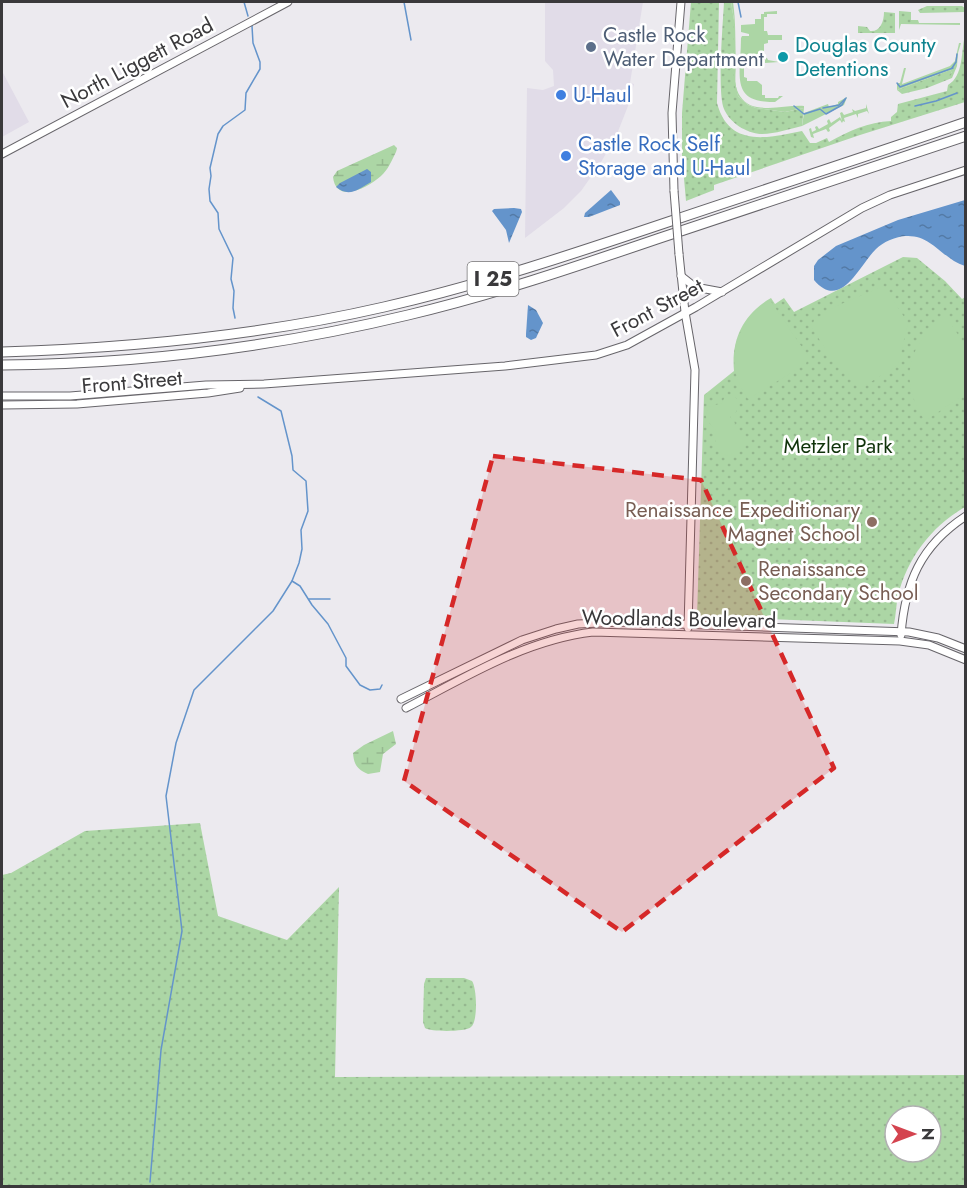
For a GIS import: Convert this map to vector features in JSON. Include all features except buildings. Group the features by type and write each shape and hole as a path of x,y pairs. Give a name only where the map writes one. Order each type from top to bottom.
{"highway":[{"name":"I 25","path":"2,352 118,347 225,336 308,323 410,301 513,273 966,122"},
{"name":"I 25","path":"2,365 114,361 213,351 308,336 406,315 484,295 589,262 966,136"}],"street":[{"name":"North Liggett Road","path":"2,154 288,2"},
{"path":"681,2 672,113 674,191 685,312 694,356 695,404 687,633"},
{"name":"Front Street","path":"2,396 58,396 206,385 264,384 505,366 588,357 627,345 722,292 862,208 890,195 966,170"},
{"path":"681,275 695,287 722,292"},
{"name":"Front Street","path":"2,405 59,405 208,393 264,384"},
{"path":"900,641 909,587 919,564 939,537 966,516"},
{"name":"Woodlands Boulevard","path":"402,699 532,636 556,629 606,622 901,632 938,638 966,649"},
{"name":"Woodlands Boulevard","path":"406,708 513,654 558,638 606,631 900,641 929,645 966,660"}],"highlighted area":[{"path":"493,456 701,480 834,768 622,932 404,781"}],"shaded area":[{"path":"545,2 643,2 630,83 634,84 617,134 581,191 564,208 525,238 527,88 543,90 554,86 553,70 545,61"},
{"path":"2,71 29,122 2,137"}],"green space":[{"path":"691,2 719,2 717,103 723,117 740,133 751,137 763,137 802,131 810,143 827,138 829,142 859,128 891,121 891,117 897,112 898,104 947,91 948,85 957,76 965,35 965,102 714,185 714,190 686,201 682,156 682,113"},
{"path":"724,2 731,2 734,20 734,77 738,96 748,105 756,108 785,112 804,108 802,126 761,134 750,132 730,119 724,109 721,88"},
{"path":"731,2 733,2 735,17 736,84 740,96 748,104 757,107 804,106 804,108 785,112 756,108 748,105 738,96 734,84 734,20"},
{"path":"927,6 962,6 965,12 920,13 918,10"},
{"path":"777,11 777,14 767,14 767,17 764,17 764,31 767,31 768,35 782,35 782,40 768,40 768,43 764,44 764,57 779,62 765,63 765,60 748,60 747,64 744,64 744,77 747,81 757,81 762,85 762,95 765,95 765,98 783,96 775,102 760,101 750,98 744,92 741,84 741,38 749,34 741,32 741,25 755,24 755,19 761,19 761,14 764,12"},
{"path":"899,11 911,12 911,20 918,20 919,23 960,23 960,25 901,24 899,30"},
{"path":"884,12 895,13 895,33 858,33 858,26 867,27 870,31 879,28"},
{"path":"959,43 961,43 957,66 952,78 950,70 897,90 897,83 900,83 904,68 906,68 902,84 950,66 955,61"},
{"path":"950,70 952,78 927,88 902,94 897,90"},
{"path":"847,97 844,105 802,126 804,113 828,104 829,107 838,104"},
{"path":"866,104 869,114 867,111 858,114 858,118 856,114 844,118 845,122 842,123 840,120 829,128 830,131 826,129 813,134 814,138 811,137 809,129 811,128 812,132 817,126 819,129 828,124 829,119 831,123 840,117 842,121 840,113 844,115 853,112 852,109 855,111 866,108"},
{"path":"394,145 397,148 396,152 388,168 376,180 361,189 346,192 335,185 333,177 337,171"},
{"name":"Metzler Park","path":"903,257 917,258 945,281 962,299 965,297 965,507 932,533 914,556 897,599 894,624 697,616 704,395 734,371 737,338 746,320 761,304 771,298 775,304 784,298 794,312"},
{"path":"884,286 908,323 898,365 861,388 826,350 812,328 814,320 834,307"},
{"path":"770,300 808,356 806,364 748,399 735,371 736,345 740,332 748,321"},
{"path":"947,317 965,346 965,394 925,421 911,391 911,363 923,338"},
{"path":"726,394 734,396 740,402 736,412 730,417 745,439 744,443 729,456 718,449 715,429 706,417 709,407 722,403"},
{"path":"393,731 396,744 383,754 380,772 368,774 355,764 353,753"},
{"path":"200,823 218,916 287,940 339,887 335,1077 965,1075 965,1186 2,1186 2,875 11,873 85,831"},
{"path":"426,978 464,978 472,981 476,1005 475,1019 471,1027 448,1031 425,1028 423,1022"}],"water":[{"path":"367,169 371,172 371,182 350,192 336,187 340,183"},
{"path":"611,190 620,205 584,217 585,213"},
{"path":"965,200 965,266 957,263 923,239 905,236 889,240 879,246 849,282 841,288 833,291 824,288 814,280 814,266 836,246 898,220"},
{"path":"521,209 522,212 509,243 506,230 492,211"},
{"path":"528,305 536,310 543,323 536,338 531,340 526,337"}],"waterway":[{"path":"244,2 248,16"},
{"path":"404,2 411,40"},
{"path":"738,2 741,17"},
{"path":"235,318 231,279 233,258 219,229 218,213 210,201 210,168 218,134 223,126 245,110 246,93 260,69 260,62 253,43 252,26"},
{"path":"952,68 957,54"},
{"path":"897,83 900,87 953,68"},
{"path":"915,106 957,93"},
{"path":"794,106 804,114 820,109 826,114 842,105 846,98"},
{"path":"823,108 839,105 845,99"},
{"path":"258,397 281,411 292,456 293,470 306,481 308,511 301,530 302,549 299,563 292,581 300,586 328,624 346,658 346,666 360,685 370,690 380,689 382,685"},
{"path":"150,1182 161,1050 182,931 166,796 176,743 194,690 273,611 292,581"},
{"path":"309,599 330,599"}],"place":[{"name":"Castle Rock Water Department","path":"591,47"},
{"name":"Douglas County Detentions","path":"783,57"},
{"name":"U-Haul","path":"561,95"},
{"name":"Castle Rock Self Storage and U-Haul","path":"566,156"},
{"name":"Renaissance Expeditionary Magnet School","path":"872,522"},
{"name":"Renaissance Secondary School","path":"746,581"}]}
